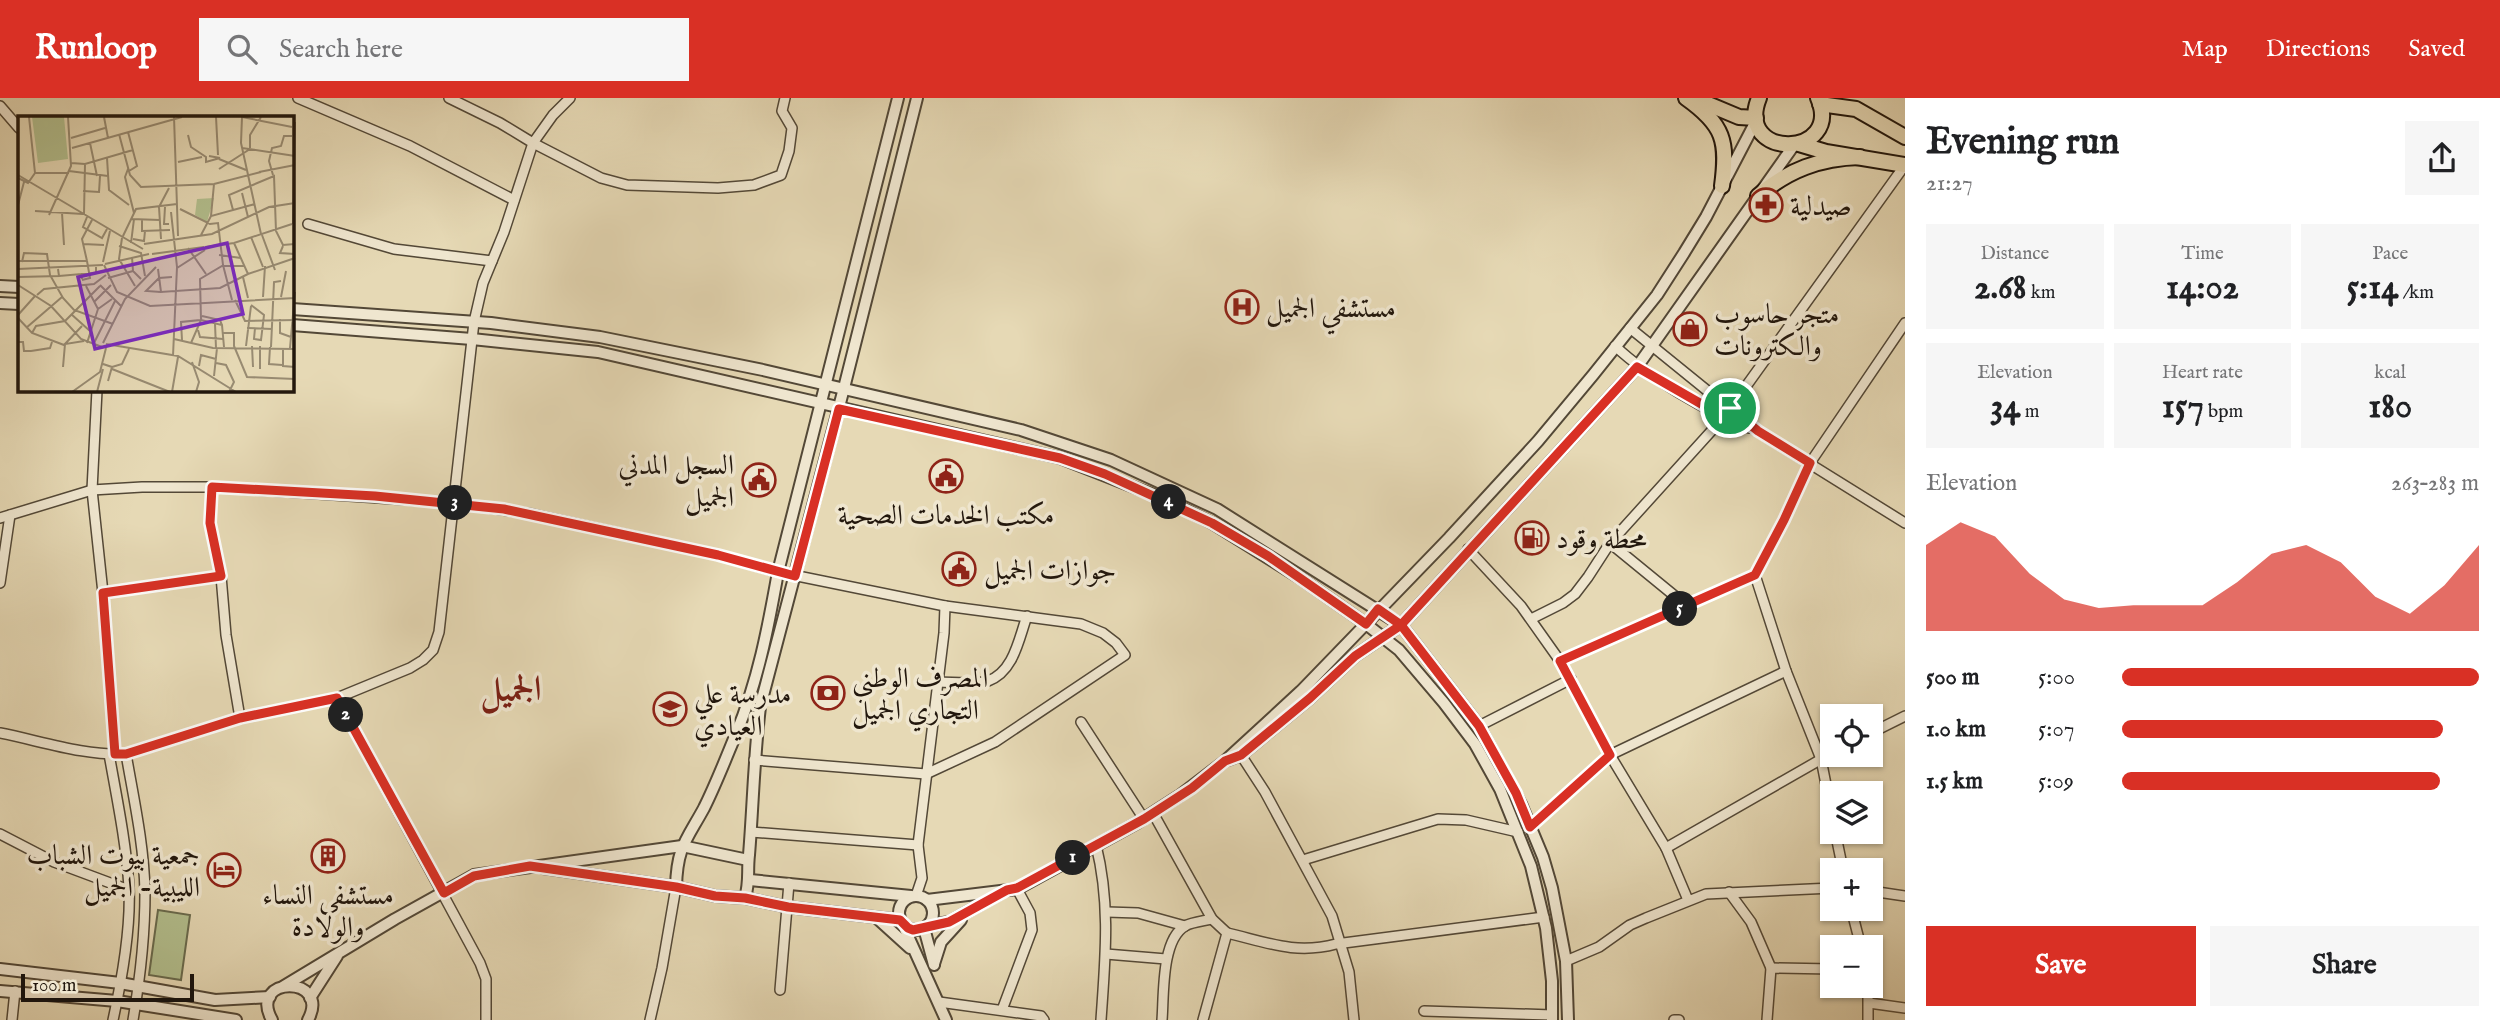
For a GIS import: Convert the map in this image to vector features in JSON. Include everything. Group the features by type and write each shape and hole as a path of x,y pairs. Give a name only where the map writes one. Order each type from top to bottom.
{"main road":[{"path":"1686,98 1711,117 1723,138 1725,163 1721,186"},
{"path":"1695,98 1740,117 1756,120"},
{"path":"1759,98 1756,120 1768,138 1780,145 1797,144 1826,152 1905,165"},
{"path":"1853,98 1867,114"},
{"path":"1797,144 1811,137 1819,125 1819,100 1867,114 1905,137"},
{"path":"1758,196 1772,184 1805,166 1832,159 1860,157"}],"street":[{"path":"298,98 410,146 514,200"},
{"path":"449,98 601,177 626,185 719,188 754,185 781,175 789,151 792,128 782,111 785,98"},
{"path":"0,733 112,754 126,754 240,718 337,698 410,668 433,650 439,632 474,322 481,291 533,143 553,115 570,98"},
{"path":"650,1020 662,968 682,846 705,807 753,690 766,640 778,572 898,98"},
{"path":"745,898 750,880 748,860 760,707 839,409 917,98"},
{"path":"0,106 18,127"},
{"path":"1239,751 1328,666 1378,609 1449,538 1538,441 1657,295 1706,217 1756,120"},
{"path":"530,866 901,922 913,930 949,922 972,911 1149,816 1192,788 1310,698 1355,656 1401,625 1637,367 1797,144"},
{"path":"1531,620 1563,603 1575,593 1610,543 1724,417 1905,165"},
{"path":"308,224 394,248 492,261"},
{"path":"0,286 18,287"},
{"path":"0,303 18,304"},
{"path":"294,309 474,322 600,337 844,388 1021,430 1111,460 1217,509 1401,625 1479,726 1516,793 1548,873 1566,961 1568,1020"},
{"path":"1560,661 1755,575 1810,463 1905,323"},
{"path":"294,325 598,352 1060,458 1105,474 1212,523 1268,556 1366,624 1409,661 1475,744 1500,789 1531,866 1544,917 1552,1017 1424,1012"},
{"path":"1630,328 1758,431 1905,523"},
{"path":"1615,346 1637,367 1724,417 1758,431"},
{"path":"97,392 92,490 103,593 112,754 129,890 120,983 113,1020"},
{"path":"212,487 210,523 221,576 226,635 240,718"},
{"path":"0,583 5,516 92,490 212,487 454,503 545,517 718,555 795,576 945,606 1094,628 1116,643 1125,655 995,742 926,774 754,760"},
{"path":"1610,543 1687,606"},
{"path":"1468,549 1531,620 1560,661 1610,755 1666,848 1688,900"},
{"path":"1755,575 1786,671 1820,756"},
{"path":"103,593 221,576"},
{"path":"918,897 922,878 918,845 945,606"},
{"path":"938,682 987,681 1000,674 1009,666 1027,616"},
{"path":"1530,827 1610,755 1786,671"},
{"path":"1479,726 1571,679"},
{"path":"337,698 444,893 486,979 486,1020"},
{"path":"1883,727 1905,716"},
{"path":"1081,722 1149,816 1212,919 1227,933 1291,948 1315,950 1341,944 1544,917"},
{"path":"1239,751 1303,860 1332,916 1349,972 1354,1020"},
{"path":"126,754 141,838 145,893 133,1020"},
{"path":"1666,848 1820,760"},
{"path":"1303,860 1438,819 1466,820 1518,832"},
{"path":"751,832 918,845"},
{"path":"0,834 54,862 129,890"},
{"path":"1096,845 1104,877 1107,912 1101,1020"},
{"path":"0,969 120,983 215,1000 270,997 340,952 474,876 682,846 748,860"},
{"path":"750,880 918,897 1012,889"},
{"path":"780,990 789,883"},
{"path":"1566,961 1599,947 1630,925 1706,894 1820,888"},
{"path":"1002,1010 1032,930 1030,913 1012,889"},
{"path":"1729,892 1751,922 1766,951 1771,968 1768,1020"},
{"path":"1883,893 1905,897"},
{"path":"918,897 901,903 901,922 946,1020"},
{"path":"918,897 933,912 926,927 934,964 937,997"},
{"path":"934,964 941,942 954,926 972,911"},
{"path":"1107,912 1138,913 1185,926"},
{"path":"878,919 916,954"},
{"path":"1162,1020 1166,960 1176,934 1185,926 1212,919"},
{"path":"1203,1020 1227,933"},
{"path":"307,1020 311,1003 340,952"},
{"path":"1106,954 1166,960"},
{"path":"1771,968 1820,969"},
{"path":"284,986 302,989 322,1020"},
{"path":"0,991 117,1001 236,1020"},
{"path":"12,1020 15,991"},
{"path":"270,997 268,1009 272,1020"},
{"path":"937,997 1041,1016 1044,1020"},
{"path":"1868,1020 1869,998"},
{"path":"1869,1003 1905,1008"}],"green space":[{"path":"158,910 190,915 181,980 149,975"}],"place":[{"name":"صيدلية","path":"1766,205"},
{"name":"مستشفي الجميل","path":"1242,307"},
{"name":"متجر حاسوب والكترونات","path":"1690,329"},
{"name":"مكتب الخدمات الصحية","path":"946,476"},
{"name":"السجل المدني الجميل","path":"759,480"},
{"name":"محطة وقود","path":"1532,538"},
{"name":"جوازات الجميل","path":"959,569"},
{"name":"المصرف الوطني التجاري الجميل","path":"828,693"},
{"name":"مدرسة علي العيادي","path":"670,709"},
{"name":"مستشفي النساء والولادة","path":"328,856"},
{"name":"جمعية بيوت الشباب الليبية- الجميل","path":"224,870"}],"district":[{"name":"الجميل","path":"511,688"}],"route":[{"path":"1730,408 1724,417 1637,367 1401,625 1355,656 1310,698 1241,755 1225,761 1192,788 1144,819 972,911 949,922 919,930 908,928 900,920 788,907 676,887 530,866 474,876 444,893 337,698 240,718 126,754 115,754 103,593 221,576 210,523 212,487 375,496 504,509 718,555 795,576 839,409 1016,447 1060,458 1105,474 1212,523 1268,556 1366,624 1378,609 1401,625 1479,726 1516,793 1530,827 1610,755 1560,661 1755,575 1784,520 1810,463 1758,431 1730,408"}]}
